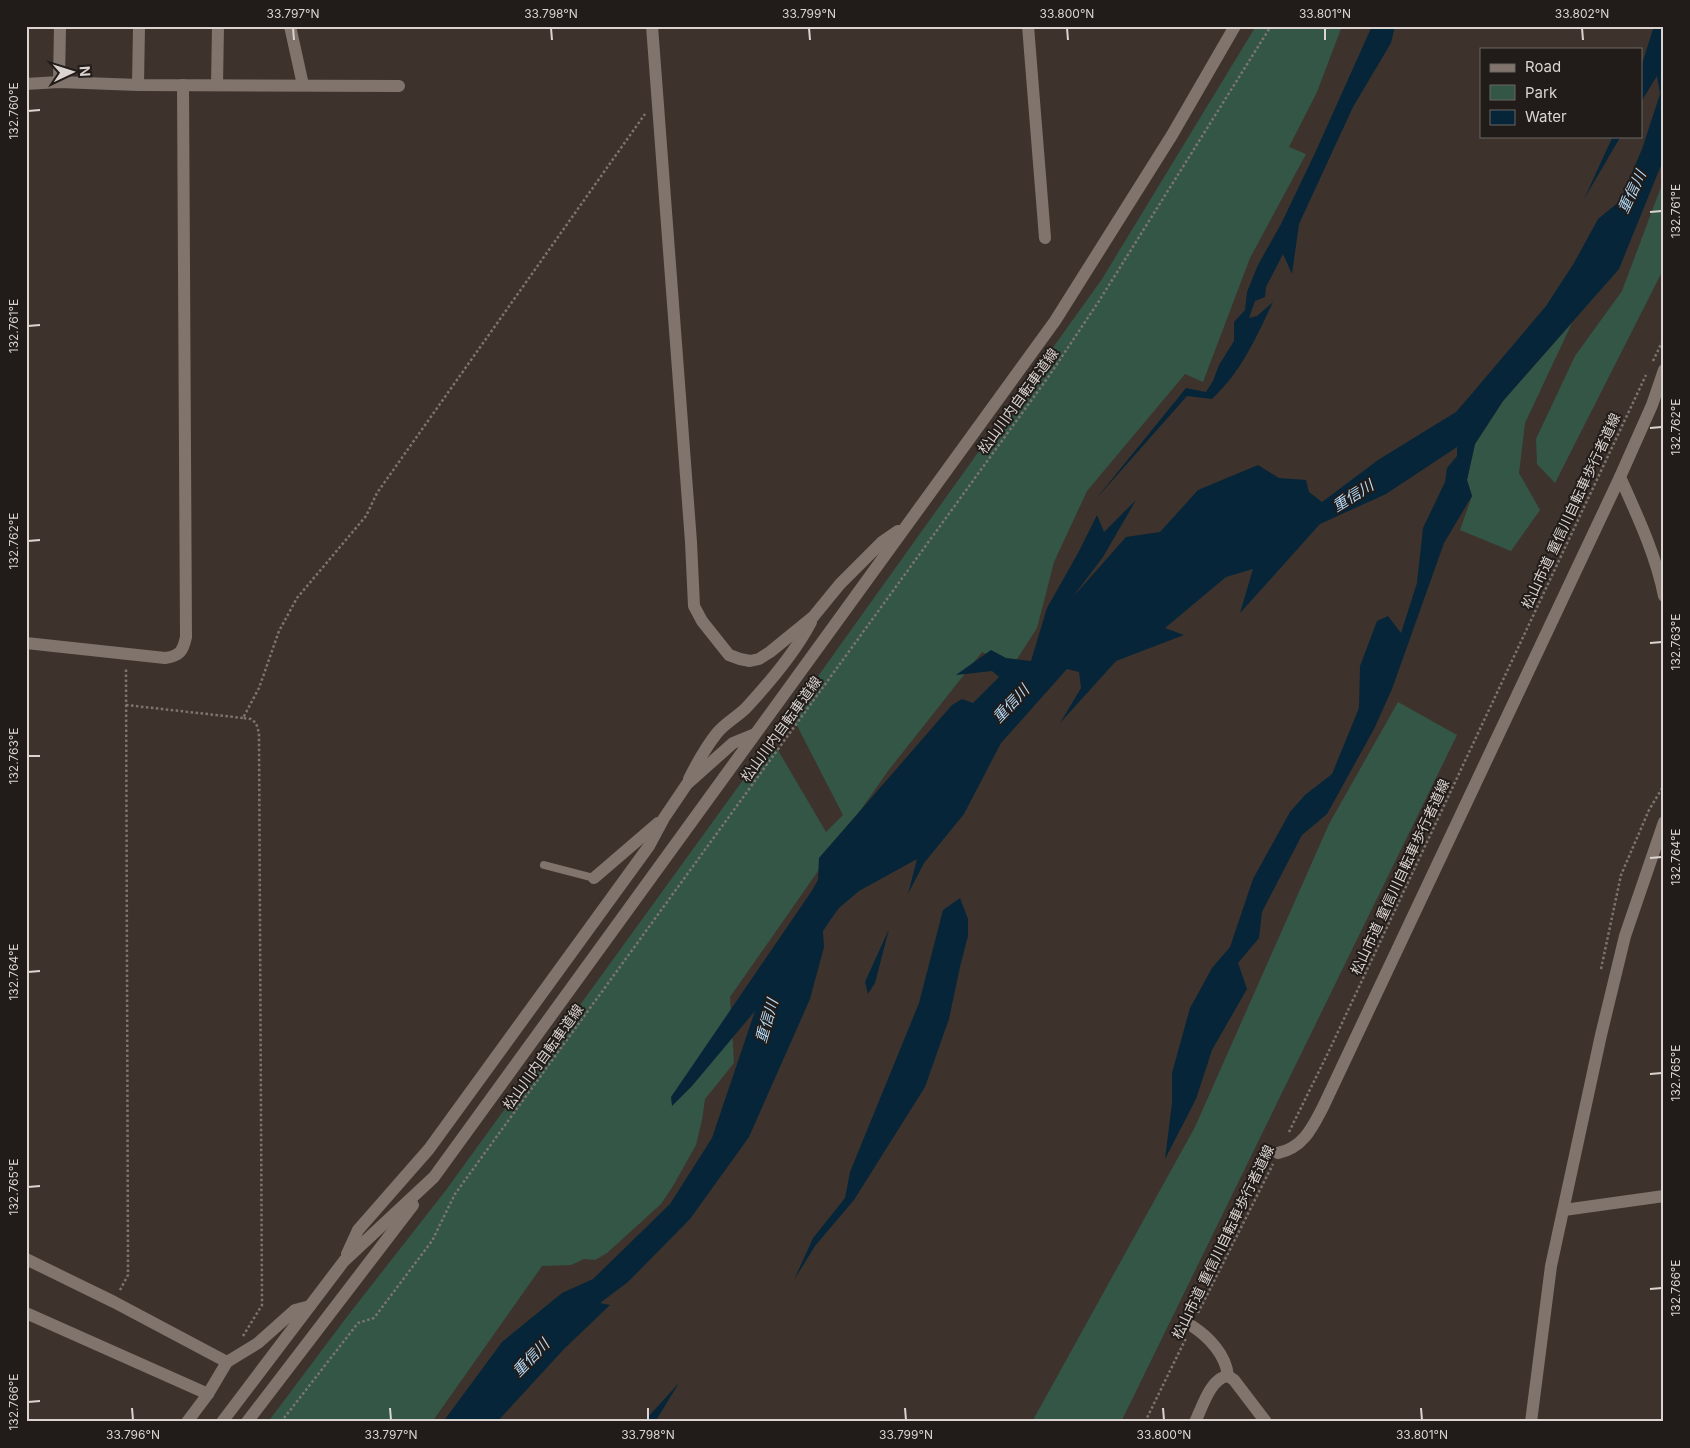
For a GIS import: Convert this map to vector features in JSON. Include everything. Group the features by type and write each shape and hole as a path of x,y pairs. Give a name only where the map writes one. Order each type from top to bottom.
{"street":[{"path":"59,82 60,26"},
{"path":"138,85 139,26"},
{"path":"218,26 218,85"},
{"path":"290,26 303,85"},
{"path":"652,26 691,542 694,606 702,621 730,655 750,661 759,659 813,617 840,584 882,542 906,526"},
{"path":"1028,26 1045,238"},
{"path":"247,1422 434,1177 1055,320 1172,135 1235,26"},
{"path":"26,84 59,82 138,85 399,86"},
{"path":"26,643 165,658 176,656 184,648 186,637 183,85"},
{"path":"1278,1153 1288,1151 1296,1146 1314,1123 1323,1107 1620,477 1652,405 1664,370"},
{"path":"1652,405 1664,389"},
{"path":"1620,477 1649,547 1664,596"},
{"path":"344,1261 358,1230 429,1149 649,846 664,818 687,784 698,761 718,732 744,709 766,685 803,638 813,617"},
{"path":"687,784 733,743 755,734"},
{"path":"594,878 664,818"},
{"path":"1531,1422 1552,1266 1599,1045 1625,936 1664,822"},
{"path":"222,1422 344,1261 434,1177"},
{"path":"1564,1210 1664,1196"},
{"path":"26,1259 114,1302 227,1362"},
{"path":"187,1422 208,1394 227,1362 258,1343 295,1310 310,1306"},
{"path":"26,1313 208,1394"},
{"path":"1192,1326 1206,1336 1224,1360 1228,1368 1228,1376"},
{"path":"1195,1422 1214,1384 1223,1376 1228,1376 1234,1380 1266,1422"}],"lane":[{"path":"544,865 594,878"}],"path":[{"name":"松山川内自転車道線","path":"281,1422 358,1323 374,1318 432,1241 455,1194 1075,338 1271,26"},
{"path":"243,718 259,688 279,630 297,598 366,516 377,493 657,96"},
{"path":"1651,364 1664,338"},
{"name":"松山市道 重信川自転車歩行者道線","path":"1145,1422 1332,1044 1647,373"},
{"path":"114,1302 128,1275 126,654"},
{"path":"126,705 251,719 256,723 259,733 262,1304 242,1337"}],"green space":[{"path":"1256,26 1342,26 1317,92 1289,147 1306,154 1250,258 1203,382 1185,374 1087,491 1054,562 1037,628 1012,667 982,652 888,771 730,997 734,1063 705,1099 696,1145 661,1204 607,1253 595,1260 584,1259 571,1265 542,1266 432,1422 268,1422 446,1190 772,740 826,832 843,815 791,714 1102,279"},
{"path":"1664,179 1664,268 1555,483 1537,464 1536,439 1575,356 1622,291"},
{"path":"1572,323 1525,423 1519,473 1540,510 1511,551 1460,530 1472,496 1467,480 1475,444 1503,401"},
{"path":"1398,702 1457,735 1121,1422 1032,1422 1195,1127 1329,824"}],"water":[{"path":"1372,26 1395,26 1391,43 1353,107 1299,224 1292,274 1283,254 1266,287 1265,297 1255,301 1249,318 1257,316 1273,302 1247,354 1232,377 1212,399 1187,396 1095,500 1186,388 1206,392 1213,381 1219,365 1234,341 1234,322 1245,310 1247,292 1258,265 1281,224 1315,153"},
{"name":"重信川","path":"1654,26 1664,26 1664,158 1619,269 1503,401 1475,444 1467,480 1472,496 1444,543 1392,689 1374,729 1327,814 1302,835 1262,912 1259,938 1238,963 1247,989 1212,1050 1196,1099 1165,1159 1172,1103 1172,1073 1190,1008 1212,968 1230,947 1253,879 1290,812 1305,795 1332,774 1359,708 1360,666 1377,621 1388,616 1401,633 1417,583 1423,528 1445,482 1447,468 1457,456 1457,447 1386,494 1320,524 1240,613 1253,569 1226,577 1165,628 1184,635 1116,661 1060,723 1081,688 1079,672 1067,669 1001,743 964,814 924,863 908,894 917,859 859,891 839,908 831,919 823,931 824,947 810,999 749,1137 690,1219 628,1282 600,1303 610,1305 564,1349 497,1422 443,1422 502,1342 562,1293 593,1279 670,1204 712,1138 755,1011 692,1086 672,1106 671,1097 811,892 818,880 819,858 952,705 962,699 973,703 999,677 992,671 956,675 991,650 1006,658 1031,661 1047,608 1097,515 1104,532 1136,500 1103,557 1072,598 1126,537 1160,532 1198,490 1258,465 1279,478 1306,480 1309,492 1322,502 1378,460 1456,412 1546,306 1574,263 1598,219 1620,201 1642,149 1660,94 1657,76 1642,100 1642,64"},
{"path":"1612,138 1620,138 1584,199"},
{"path":"960,898 968,919 968,936 949,1019 925,1087 854,1200 815,1246 794,1280 813,1238 845,1198 850,1172 919,1003 943,910"},
{"path":"889,929 875,983 868,994 865,982"},
{"path":"679,1383 655,1422 645,1422 647,1418"}]}
